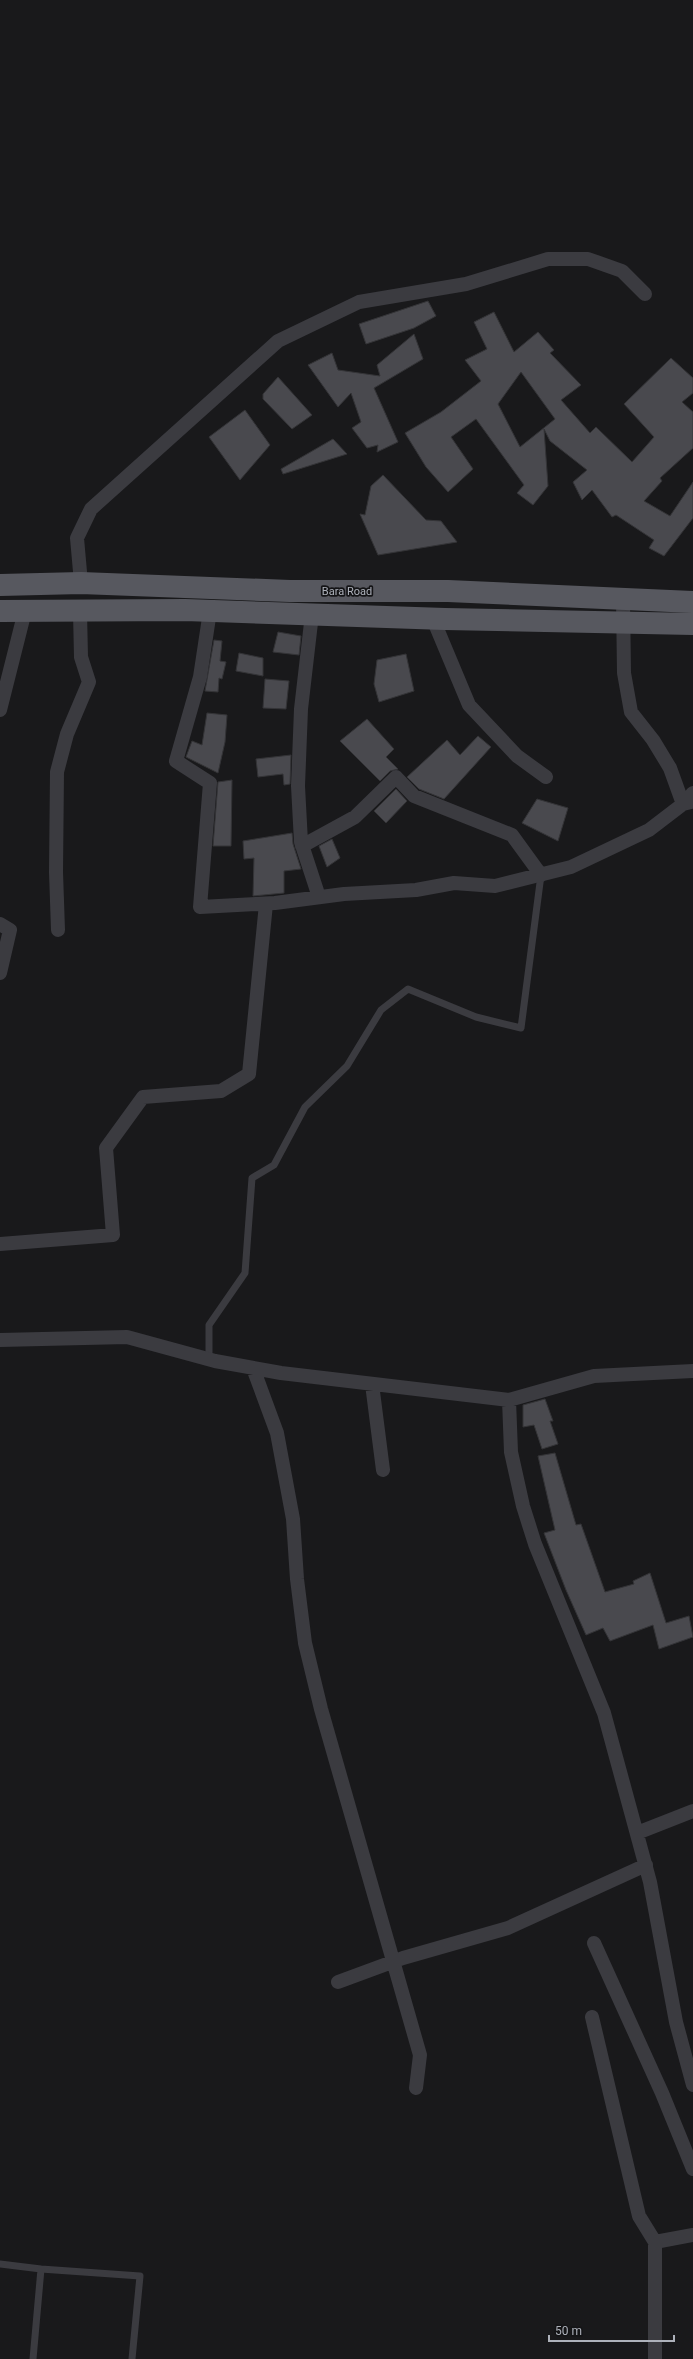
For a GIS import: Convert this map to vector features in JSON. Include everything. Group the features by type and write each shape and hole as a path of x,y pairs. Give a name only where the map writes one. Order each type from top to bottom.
{"main road":[{"name":"Bara Road","path":"0,585 81,583 290,591 448,591 623,599 692,599"},
{"path":"80,612 81,583"},
{"path":"561,596 561,622"},
{"path":"0,611 210,611 432,619 693,624"}],"street":[{"path":"81,583 76,538 91,509 278,341 360,302 466,284 548,259 588,259 622,271 645,294"},
{"path":"623,599 622,623 624,673 631,712 653,740 688,802"},
{"path":"0,710 25,611"},
{"path":"210,611 200,677 176,761 210,783 200,907 266,904 319,897 416,890 454,883 495,886 571,867 649,830 688,802 693,794"},
{"path":"58,930 56,872 57,772 67,734 89,682 81,658 80,612"},
{"path":"312,614 301,709 298,786 302,846 319,897"},
{"path":"432,619 469,705 517,756 546,777"},
{"path":"302,846 355,817 396,777 414,796 512,835 541,875"},
{"path":"0,1244 114,1235 106,1148 143,1097 222,1091 249,1074 266,904"},
{"path":"0,924 10,930 0,973"},
{"path":"0,1340 127,1337 209,1360 253,1368 509,1400 594,1376 693,1371"},
{"path":"253,1368 277,1433 293,1519 297,1579 305,1643 317,1694 420,2055 416,2088"},
{"path":"372,1384 383,1470"},
{"path":"509,1400 511,1452 523,1506 535,1544 604,1713 646,1865 676,2022 693,2085"},
{"path":"637,1833 693,1811"},
{"path":"338,1982 394,1961 508,1928 646,1865"},
{"path":"594,1943 662,2093 693,2169"},
{"path":"592,2017 639,2216 655,2242 655,2359"},
{"path":"655,2242 693,2235"}],"lane":[{"path":"209,1360 210,1325 245,1273 252,1178 274,1165 305,1107 347,1066 381,1010 408,989 476,1017 521,1028 541,875"},
{"path":"0,2264 41,2269 140,2276 132,2359"},
{"path":"33,2359 41,2269"}],"building":[{"path":"428,301 436,316 414,328 366,344 359,324"},
{"path":"494,312 514,352 538,332 554,350 550,353 581,385 561,400 590,433 596,427 632,462 654,437 624,404 671,358 693,378 693,393 682,402 693,412 693,448 660,478 662,481 644,501 670,516 693,482 693,518 664,556 649,548 654,540 616,515 612,517 592,490 582,500 573,482 587,470 550,441 544,429 548,486 533,505 517,493 524,485 476,419 451,437 473,469 448,492 426,467 405,433 441,412 481,381 465,360 487,349 474,322","holes":["521,372 555,419 520,447 498,404"]},
{"path":"414,334 423,359 374,388 398,442 377,452 378,445 367,448 352,428 361,422 351,393 338,407 308,365 332,353 338,370 380,376 377,365"},
{"path":"278,377 312,415 292,429 263,399 263,394"},
{"path":"245,410 270,445 240,480 209,437"},
{"path":"333,439 347,454 283,474 281,469"},
{"path":"383,475 426,520 441,521 457,542 378,555 360,514 365,515 371,486"},
{"path":"278,632 301,636 299,655 273,652"},
{"path":"214,640 222,641 220,661 226,662 222,679 219,678 218,692 205,691"},
{"path":"239,653 263,658 263,676 236,671"},
{"path":"406,654 414,691 379,702 374,684 377,660"},
{"path":"265,679 289,681 286,709 263,708"},
{"path":"207,713 227,715 225,742 218,773 186,757 192,741 202,745"},
{"path":"367,719 394,749 386,757 398,769 390,771 380,781 340,741"},
{"path":"478,736 491,747 444,799 419,789 407,777 447,740 460,755"},
{"path":"291,755 290,784 284,785 283,774 258,777 256,759"},
{"path":"232,780 231,846 213,846 218,782"},
{"path":"396,789 407,801 386,823 374,811"},
{"path":"537,799 568,808 558,841 522,823"},
{"path":"292,833 293,844 301,869 284,871 284,893 253,896 254,858 244,859 243,841"},
{"path":"332,839 340,858 327,867 319,846"},
{"path":"545,1399 553,1421 550,1421 558,1444 542,1449 534,1425 523,1427 523,1405"},
{"path":"555,1453 576,1525 581,1524 605,1592 634,1584 633,1581 650,1573 666,1623 689,1616 693,1637 659,1649 653,1625 610,1641 603,1628 586,1635 566,1590 544,1533 555,1530 538,1456"}]}
